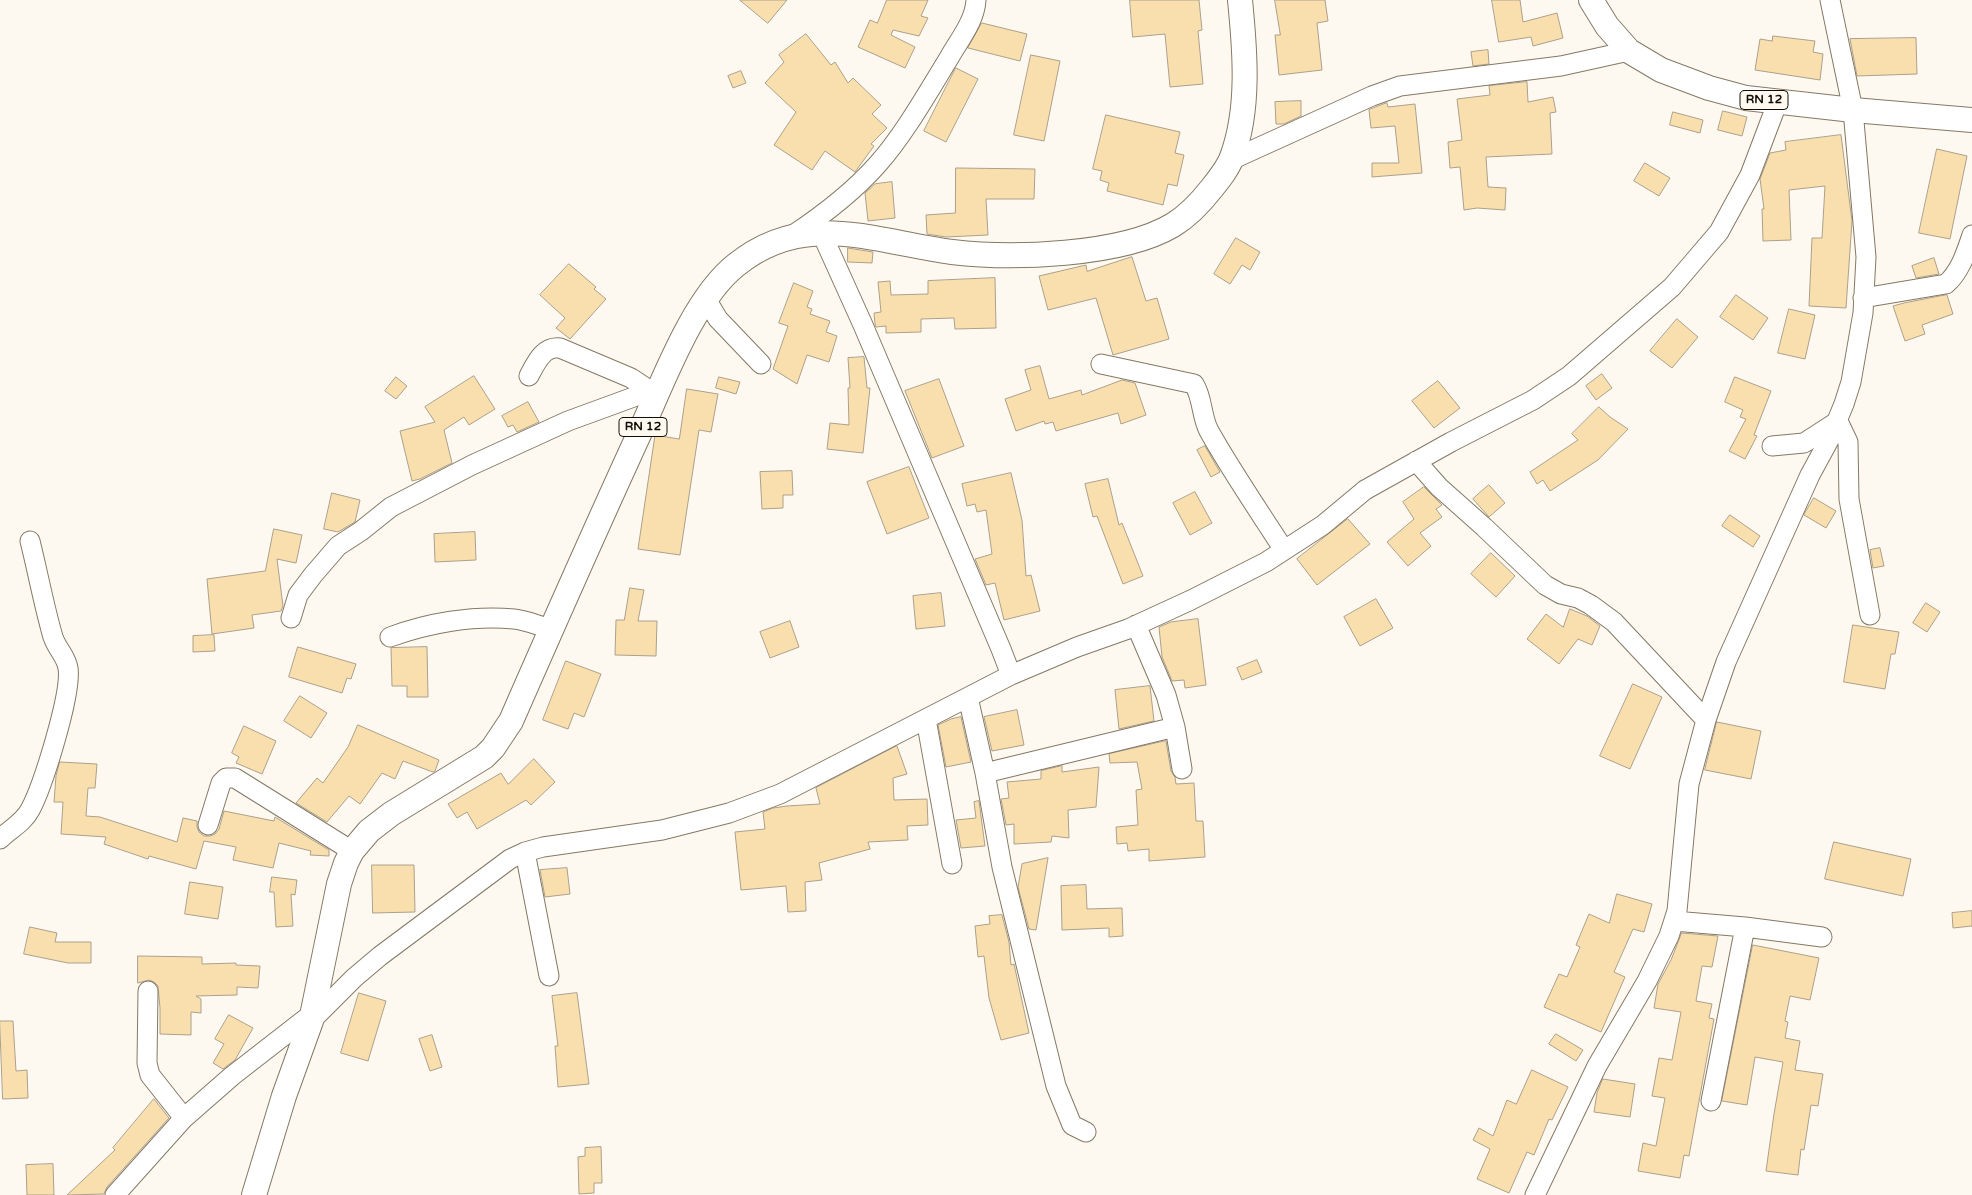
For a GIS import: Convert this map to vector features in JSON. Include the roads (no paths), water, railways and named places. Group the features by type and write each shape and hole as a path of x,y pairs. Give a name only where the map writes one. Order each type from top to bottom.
{"main road":[{"name":"RN 12","path":"254,1195 284,1096 312,1017 340,884 346,863 352,851 369,831 391,814 475,764 493,748 511,722 655,388 698,311 722,278 737,264 770,244 793,235 821,232 855,234 919,248 971,254 1023,254 1078,251 1125,244 1154,234 1174,224 1196,207 1220,177 1231,160 1237,140 1244,87 1240,0"},
{"name":"RN 12","path":"1591,0 1607,26 1629,51 1661,70 1708,88 1746,98 1778,102 1972,120"}],"street":[{"path":"793,235 825,213 876,166 891,149 971,20 976,0"},
{"path":"1535,1195 1597,1066 1647,981 1669,936 1677,911 1689,784 1706,720 1730,654 1810,475 1838,421 1851,382 1864,298 1866,257 1853,110 1830,0"},
{"path":"1231,160 1372,96 1400,86 1561,66 1629,51"},
{"path":"115,1195 184,1118 232,1076 312,1017 380,956 495,870 524,852 543,847 662,830 729,813 780,794 1011,675 1136,625 1266,562 1323,525 1366,490 1533,400 1569,376 1672,287 1719,232 1750,175 1778,102"},
{"path":"821,232 875,352 1002,649 1011,675"},
{"path":"1864,298 1946,284 1953,278 1962,262 1972,235"},
{"path":"706,299 718,319 761,364"},
{"path":"529,376 545,352 552,348 560,348 655,388"},
{"path":"1102,364 1194,384 1199,391 1201,407 1208,429 1284,550"},
{"path":"291,618 298,595 338,546 361,531 391,507 472,465 568,421 655,388"},
{"path":"1772,446 1804,443 1838,421"},
{"path":"1838,421 1848,442 1848,499 1870,615"},
{"path":"1416,462 1439,487 1545,585 1561,594 1584,601 1614,622 1706,720"},
{"path":"0,839 22,822 30,811 39,789 66,701 68,669 66,658 54,641 30,541"},
{"path":"390,637 405,631 469,619 515,619 551,629"},
{"path":"1136,625 1166,696 1175,727 1182,769"},
{"path":"968,697 985,773 1002,867 1056,1086 1072,1125 1086,1132"},
{"path":"926,719 952,864"},
{"path":"985,773 1175,727"},
{"path":"208,825 220,783 226,778 235,778 352,851"},
{"path":"524,852 549,976"},
{"path":"1674,921 1745,927 1822,937"},
{"path":"1711,1101 1745,927"},
{"path":"148,991 147,1064 150,1075 184,1118"}]}
